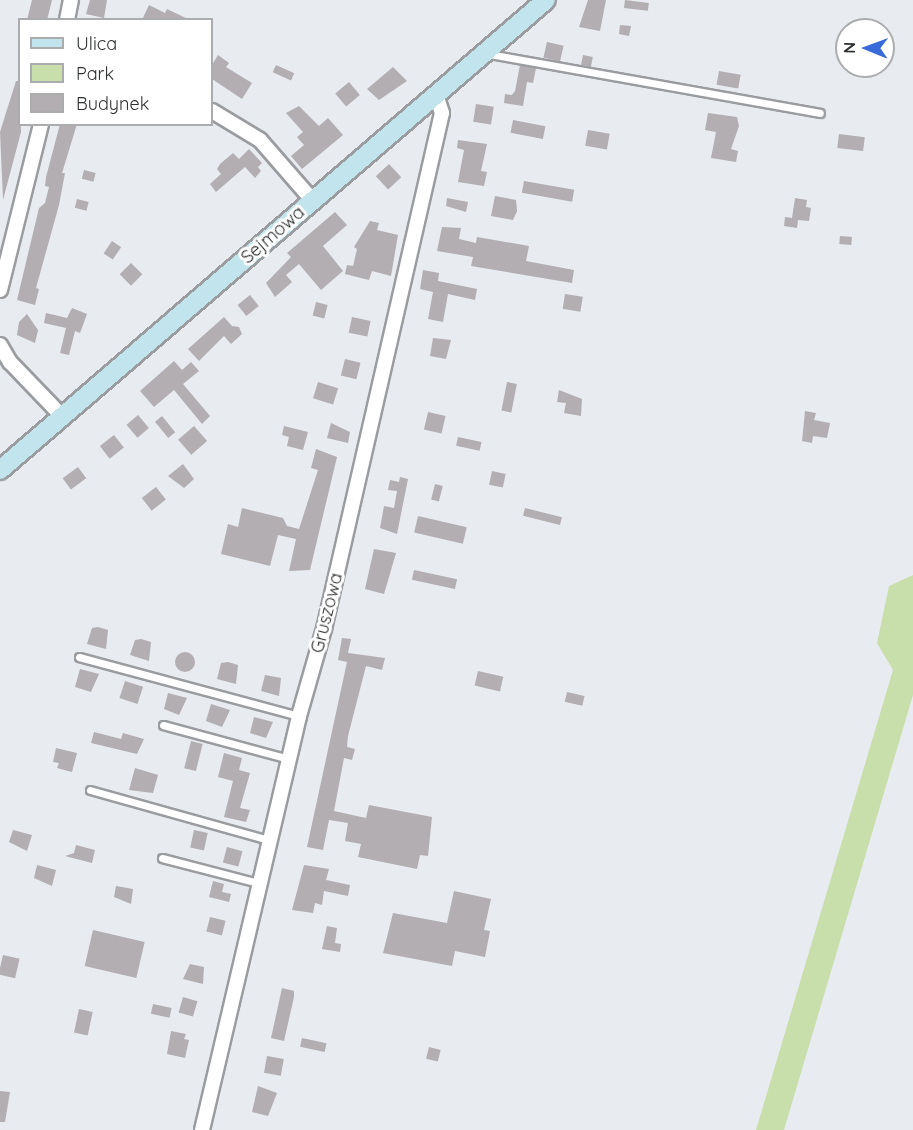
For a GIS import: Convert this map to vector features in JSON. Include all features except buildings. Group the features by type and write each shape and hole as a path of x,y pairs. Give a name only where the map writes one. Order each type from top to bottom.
{"main road":[{"name":"Sejmowa","path":"0,470 546,0"}],"street":[{"path":"67,18 71,0"},
{"name":"Gruszowa","path":"202,1130 299,716 324,629 442,113 436,94"},
{"path":"213,112 260,140 313,201"},
{"path":"0,290 41,126"},
{"path":"0,345 10,362 62,416"}],"lane":[{"path":"484,53 820,113"},
{"path":"79,657 299,716"},
{"path":"163,725 289,759"},
{"path":"90,790 270,840"},
{"path":"162,858 259,883"}],"green space":[{"path":"913,575 913,695 784,1130 756,1130 893,670 877,643 889,586"}]}
